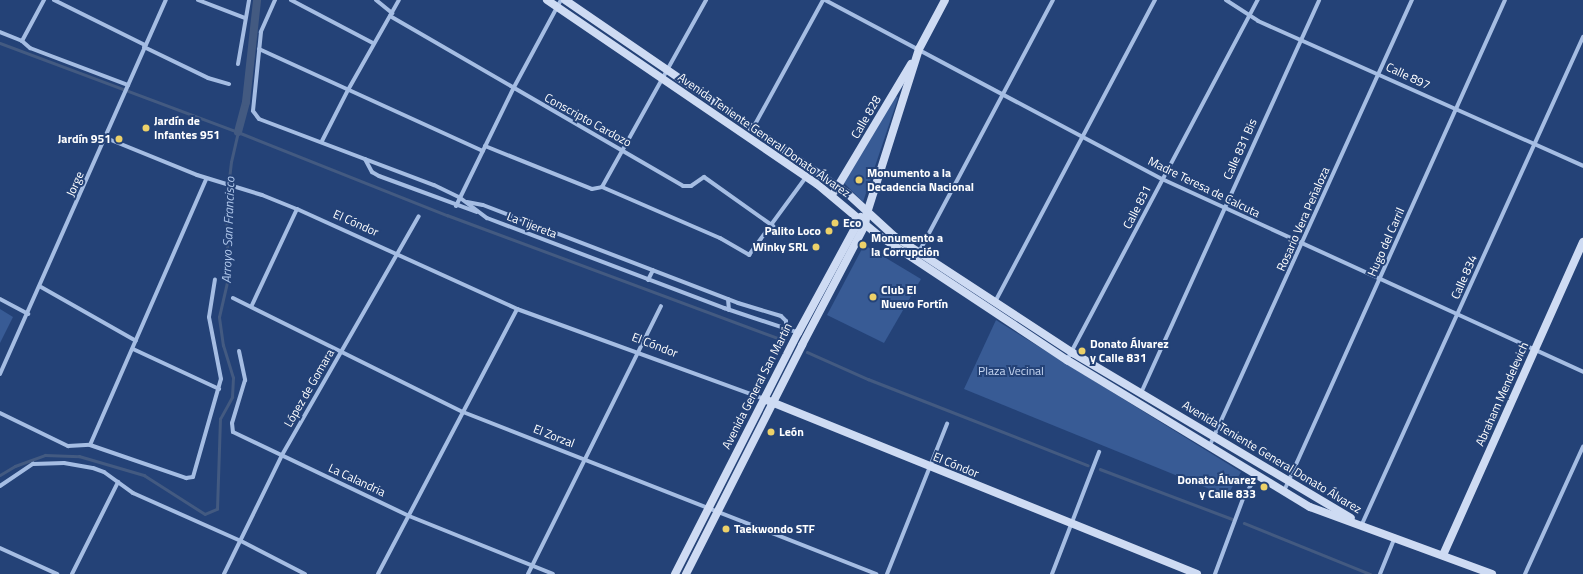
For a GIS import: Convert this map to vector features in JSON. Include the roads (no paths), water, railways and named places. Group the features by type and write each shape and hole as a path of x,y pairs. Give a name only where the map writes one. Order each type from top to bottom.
{"main road":[{"name":"Avenida Teniente General Donato Álvarez","path":"547,0 560,4 663,79 832,195 865,225 1068,360 1362,524"},
{"name":"Avenida Teniente General Donato Álvarez","path":"565,0 839,188 894,236 1073,353 1141,393 1212,441 1258,475 1314,510 1362,524"},
{"name":"Avenida General San Martín","path":"686,574 806,336 865,225 867,213 919,49 945,0"},
{"name":"Calle 828","path":"832,195 839,188 919,49"},
{"name":"Avenida General San Martín","path":"675,574 858,219 867,213"},
{"name":"Abraham Mendelevich","path":"1443,555 1583,242"},
{"name":"El Cóndor","path":"764,399 930,468 1197,574"},
{"path":"1362,524 1492,574"}],"street":[{"path":"22,41 44,0"},
{"path":"54,0 208,78 229,84"},
{"name":"Jorge","path":"0,374 1,367 41,287 166,0"},
{"path":"198,0 245,18"},
{"path":"238,64 249,0"},
{"path":"274,0 262,26 259,49 483,151"},
{"path":"291,0 374,43"},
{"name":"Conscripto Cardozo","path":"376,0 391,14 513,89 683,186 691,186 704,177 773,226"},
{"path":"322,141 348,90 399,0"},
{"path":"602,187 624,151 706,0"},
{"path":"753,129 824,0"},
{"name":"Madre Teresa de Calcuta","path":"824,0 1162,179 1302,244 1535,348 1583,372"},
{"path":"919,252 1004,94 1052,0"},
{"path":"995,302 1155,0"},
{"name":"Calle 897","path":"1226,0 1250,15 1301,40 1583,166"},
{"name":"Calle 831","path":"1068,360 1073,353 1162,179 1258,0"},
{"name":"Calle 831 Bis","path":"1141,393 1319,0"},
{"name":"Rosario Vera Peñaloza","path":"1212,441 1412,0"},
{"name":"Hugo del Carril","path":"1284,491 1505,0"},
{"path":"456,206 459,197 486,146 513,89 560,4"},
{"path":"0,32 22,41 30,48 127,87"},
{"name":"Calle 834","path":"1362,524 1583,37"},
{"name":"La Tijereta","path":"259,49 254,111 259,119 322,141 459,197 467,202 477,212 648,280 729,310 806,336"},
{"name":"El Cóndor","path":"106,138 206,178 243,189 297,209 517,309 639,352 764,399"},
{"path":"486,146 592,189 602,187 720,238 746,254 752,254 806,177"},
{"path":"365,159 372,172 379,176 456,206 477,212"},
{"path":"90,445 206,178"},
{"path":"467,202 483,205 728,299 781,316 786,321 786,328"},
{"path":"252,305 297,209"},
{"name":"López de Gomara","path":"224,574 282,455 419,216"},
{"path":"648,280 653,270"},
{"path":"0,413 68,446 90,445 186,478 194,477 219,389 221,366 211,329 209,307 215,279"},
{"path":"41,287 136,341"},
{"name":"El Zorzal","path":"233,298 252,305 341,352 463,412 710,507 876,574"},
{"path":"0,299 28,314"},
{"path":"728,299 729,310"},
{"path":"528,574 661,306"},
{"path":"378,574 517,309"},
{"path":"133,349 219,389"},
{"name":"La Calandria","path":"239,351 246,380 232,429 282,455 409,516 553,574"},
{"path":"887,574 947,424"},
{"path":"1525,574 1583,447"},
{"path":"1052,574 1099,452"},
{"path":"0,486 33,464 64,463 93,468 104,472 133,493 241,541 305,574"},
{"path":"1215,574 1244,496 1258,475"},
{"path":"72,574 118,482"},
{"path":"1380,574 1395,537"},
{"path":"0,548 56,574"}],"waterway":[{"name":"Arroyo San Francisco","path":"238,132 246,102 257,0"},
{"path":"0,43 238,132 447,215 783,340"},
{"name":"Arroyo San Francisco","path":"0,475 15,466 45,455 79,456 144,475 205,514 217,509 220,419 232,397 233,378 223,346 219,317 228,279 226,205 231,162 238,132"},
{"path":"807,352 868,379 1088,465"},
{"path":"1100,469 1232,519"},
{"path":"1244,523 1370,574"}],"place":[{"name":"Jardín de Infantes 951","path":"146,128"},
{"name":"Jardín 951","path":"119,139"},
{"name":"Monumento a la Decadencia Nacional","path":"859,180"},
{"name":"Eco","path":"835,223"},
{"name":"Palito Loco","path":"829,231"},
{"name":"Monumento a la Corrupción","path":"863,245"},
{"name":"Winky SRL","path":"816,247"},
{"name":"Club El Nuevo Fortín","path":"873,297"},
{"name":"Donato Álvarez y Calle 831","path":"1082,351"},
{"name":"León","path":"771,432"},
{"name":"Donato Álvarez y Calle 833","path":"1264,487"},
{"name":"Taekwondo STF","path":"726,529"}],"park label":[{"name":"Plaza Vecinal","path":"1011,371"}]}
